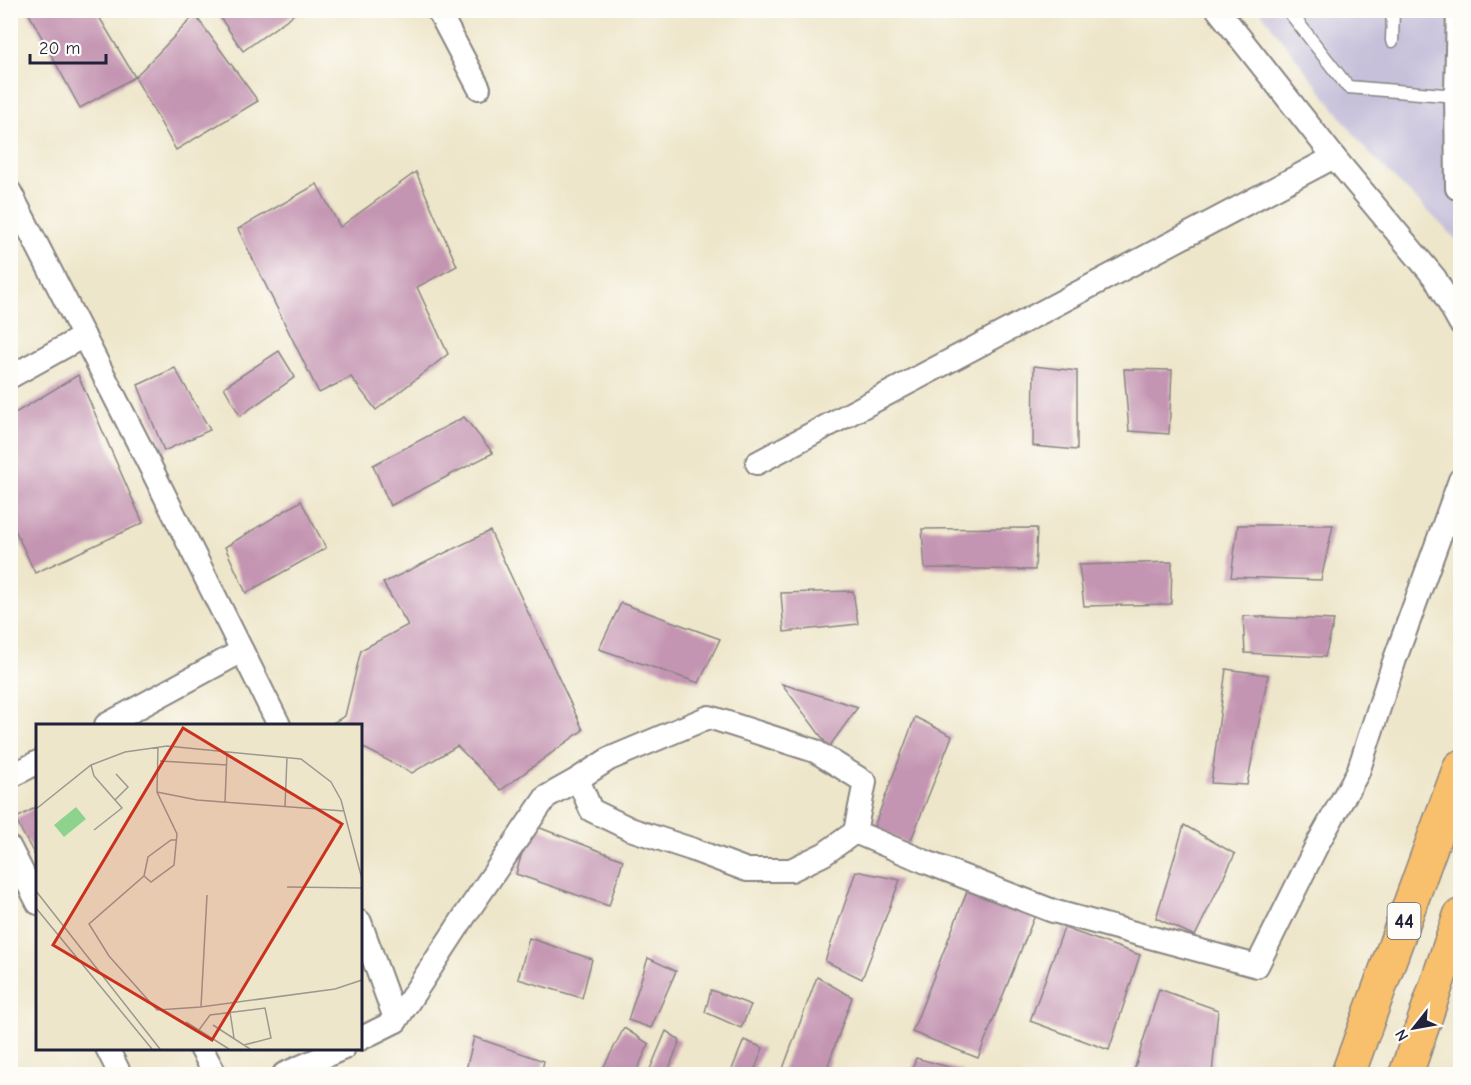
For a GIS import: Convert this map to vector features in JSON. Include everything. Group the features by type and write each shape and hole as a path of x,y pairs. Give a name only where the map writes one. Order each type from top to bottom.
{"highway":[{"name":"44","path":"1347,1074 1461,767"},
{"name":"44","path":"1406,1074 1461,916"}],"street":[{"path":"438,10 479,88"},
{"path":"1218,10 1334,157 1435,278 1461,323"},
{"path":"1457,188 1458,10"},
{"path":"757,463 1334,157"},
{"path":"10,192 278,724"},
{"path":"10,377 84,336"},
{"path":"855,832 1053,911 1257,966 1318,843 1358,772 1395,658 1461,480"},
{"path":"108,724 242,651"},
{"path":"362,1038 396,1021 546,797 609,759 709,717 815,751 865,782 855,832 824,854 791,870 747,870 630,829 591,810 578,779"},
{"path":"10,777 36,763"},
{"path":"10,848 36,899"},
{"path":"362,928 396,1021"},
{"path":"108,1049 120,1074"},
{"path":"202,1049 215,1074"},
{"path":"284,1074 340,1049"}],"lane":[{"path":"1288,10 1347,87 1456,96"},
{"path":"1392,41 1393,10"}],"shaded area":[{"path":"1260,11 1460,11 1460,243 1367,151"}],"building":[{"path":"27,10 95,10 135,77 80,108"},
{"path":"215,10 300,10 243,51"},
{"path":"195,15 258,101 176,150 135,77"},
{"path":"416,172 457,266 417,287 448,354 376,410 351,377 319,393 238,229 317,184 340,227"},
{"path":"279,351 295,377 240,416 224,387"},
{"path":"1034,366 1077,371 1077,450 1033,446"},
{"path":"175,368 210,430 164,451 138,385"},
{"path":"1124,369 1172,370 1169,434 1129,431"},
{"path":"78,375 143,523 35,573 10,519 10,416"},
{"path":"464,417 493,453 390,506 373,465"},
{"path":"301,501 326,548 246,593 225,547"},
{"path":"1238,525 1333,525 1321,580 1231,577"},
{"path":"1037,528 1035,570 925,568 922,529"},
{"path":"490,531 583,730 501,790 457,746 412,773 362,747 362,724 331,724 345,716 361,650 408,625 383,583"},
{"path":"1172,562 1171,604 1084,606 1079,565"},
{"path":"853,591 858,624 784,632 781,593"},
{"path":"621,603 720,639 699,683 599,649"},
{"path":"1243,616 1334,620 1325,657 1245,653"},
{"path":"1226,669 1268,675 1247,785 1211,783"},
{"path":"782,684 858,707 829,747"},
{"path":"915,717 952,736 909,845 874,827"},
{"path":"36,807 36,857 15,819"},
{"path":"530,824 623,860 609,906 516,874"},
{"path":"1184,825 1235,854 1195,936 1156,918"},
{"path":"856,871 900,880 862,979 825,961"},
{"path":"968,889 1037,910 978,1058 912,1032"},
{"path":"1064,928 1140,955 1109,1050 1030,1021"},
{"path":"529,938 592,959 582,998 518,979"},
{"path":"648,958 676,971 651,1028 628,1020"},
{"path":"817,977 852,997 825,1074 781,1074"},
{"path":"1159,989 1218,1010 1212,1074 1133,1074"},
{"path":"711,990 751,1005 741,1028 705,1012"},
{"path":"624,1028 649,1044 635,1074 600,1074"},
{"path":"666,1031 680,1040 667,1074 648,1074"},
{"path":"474,1037 544,1061 541,1074 465,1074"},
{"path":"744,1040 763,1048 753,1074 730,1074"},
{"path":"916,1058 963,1071 962,1074 911,1074"}]}
